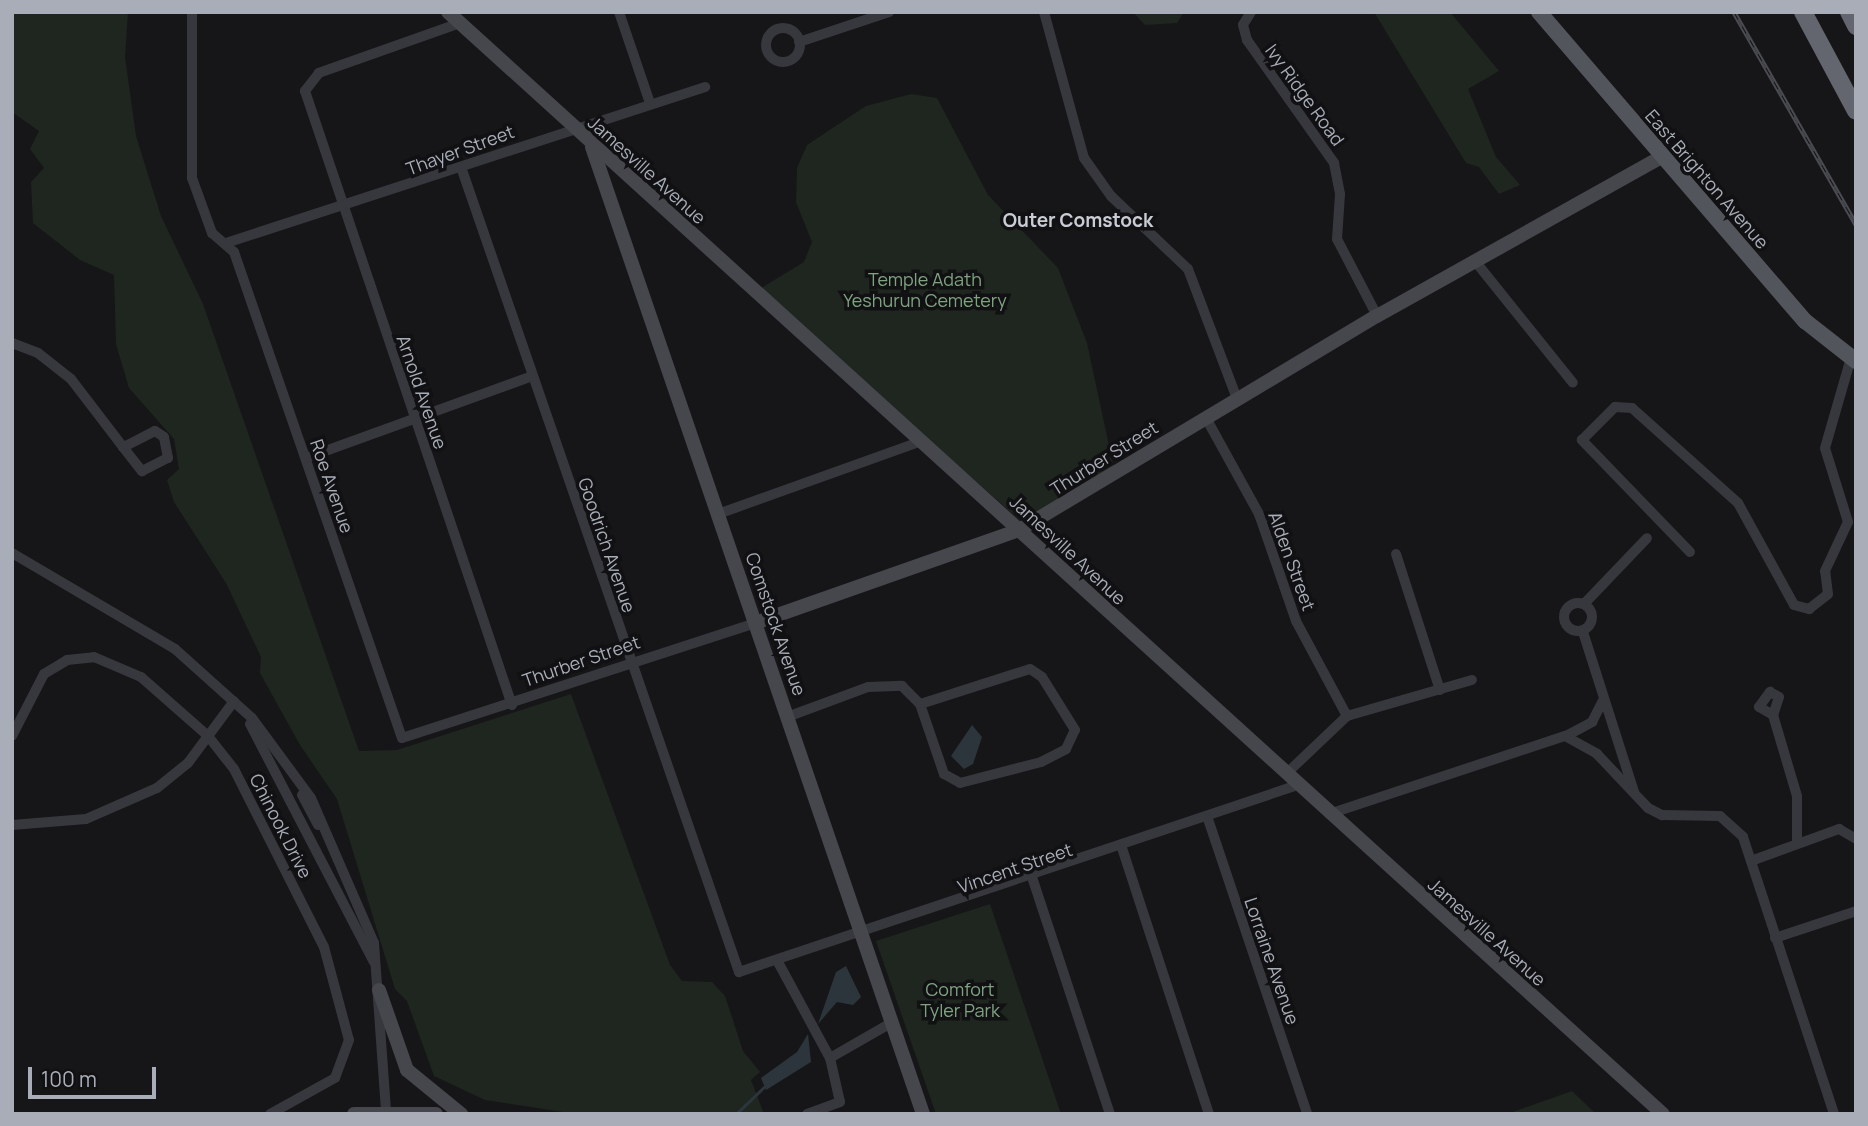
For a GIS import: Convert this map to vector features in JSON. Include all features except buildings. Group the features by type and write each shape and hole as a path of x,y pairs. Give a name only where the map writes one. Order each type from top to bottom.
{"highway":[{"path":"1803,12 1856,111"},
{"path":"1849,12 1856,26"}],"main road":[{"name":"East Brighton Avenue","path":"1539,12 1805,321 1854,360"}],"street":[{"name":"Roe Avenue","path":"192,12 190,163 212,233 226,243 306,458 405,740"},
{"name":"Jamesville Avenue","path":"448,12 592,146 1019,530 1329,814 1664,1114"},
{"path":"619,12 650,103"},
{"path":"799,42 889,12"},
{"path":"1044,12 1084,158 1111,196 1188,269 1237,399"},
{"name":"Ivy Ridge Road","path":"1251,12 1243,25 1247,40 1334,163 1340,194 1337,239 1377,316"},
{"name":"Arnold Avenue","path":"460,23 319,73 305,87 512,705"},
{"name":"Thayer Street","path":"226,243 344,207 573,128 705,87"},
{"name":"Comstock Avenue","path":"592,146 923,1114"},
{"name":"Thurber Street","path":"405,740 755,623 1019,530 1377,316 1662,158"},
{"name":"Goodrich Avenue","path":"461,167 739,972"},
{"path":"1475,261 1573,383"},
{"path":"12,343 57,366 142,471 168,458 164,437 155,431 124,447"},
{"path":"1690,552 1582,440 1615,407 1632,408 1738,503 1794,605 1823,604 1825,571 1848,522 1825,448 1854,360"},
{"path":"306,458 532,376"},
{"name":"Alden Street","path":"1206,418 1259,514 1296,621 1346,716"},
{"path":"718,514 919,442"},
{"path":"1583,632 1574,631 1564,617 1571,604 1584,604 1647,538"},
{"path":"12,553 136,621 233,701 286,761 321,823 365,915 378,970 386,1110"},
{"path":"1396,554 1440,690"},
{"path":"1584,604 1591,617 1583,632 1636,796"},
{"name":"Chinook Drive","path":"12,736 44,674 67,660 94,657 141,677 208,736 268,828 324,947 348,1052 335,1078 270,1114"},
{"path":"787,717 891,684 920,704 944,774 960,783 1041,762 1066,749 1075,730 1042,677 1030,669 920,704"},
{"path":"1286,774 1346,716 1472,680"},
{"path":"1329,814 1565,736 1592,722 1603,698"},
{"path":"12,825 86,819 125,806 177,774 233,701"},
{"path":"233,701 269,755 290,806 378,970"},
{"path":"1773,715 1797,796 1797,842"},
{"path":"1565,736 1597,754 1636,796 1662,814 1720,816 1739,831 1835,1114"},
{"name":"Vincent Street","path":"739,972 862,935 1208,819 1298,785"},
{"path":"290,806 308,800"},
{"name":"Lorraine Avenue","path":"1208,819 1307,1114"},
{"path":"304,833 321,823"},
{"path":"1751,861 1797,842 1853,836"},
{"path":"1122,848 1209,1114"},
{"path":"1032,877 1110,1114"},
{"path":"1775,938 1856,911"},
{"path":"778,962 830,1058 839,1106 807,1114"},
{"path":"379,990 407,1070 461,1114"},
{"path":"830,1058 891,1023"},
{"path":"354,1114 386,1110 436,1114"}],"green space":[{"path":"12,12 128,12 125,57 136,136 161,216 203,304 359,751 397,750 571,694 670,965 682,981 712,982 725,996 743,1051 760,1072 751,1080 764,1114 576,1114 485,1100 434,1076 407,1001 395,989 337,799 300,745 260,673 261,657 226,583 174,502 167,480 179,469 174,439 129,388 116,344 114,275 80,260 33,223 31,182 44,168 30,149 39,131 12,112"},
{"path":"1133,12 1184,12 1177,23 1145,25"},
{"path":"1374,12 1450,12 1499,71 1468,89 1496,157 1520,185 1499,194 1479,167 1466,163"},
{"name":"Temple Adath Yeshurun Cemetery","path":"911,94 937,98 988,195 1058,268 1087,343 1114,469 1021,521 758,290 804,262 812,242 796,202 797,168 807,145 866,106"},
{"name":"Comfort Tyler Park","path":"990,904 1061,1114 936,1114 876,941"},
{"path":"1572,1091 1596,1114 1507,1114"}],"shaded area":[{"path":"972,725 982,737 973,764 964,769 951,756"},
{"path":"846,966 861,997 853,1005 837,1002 818,1024 836,972"},
{"path":"808,1034 811,1062 766,1090 761,1078 797,1052"}],"waterway":[{"path":"736,1114 764,1087"}],"railway":[{"path":"1734,12 1856,224"}],"district":[{"name":"Outer Comstock","path":"1078,221"}]}
